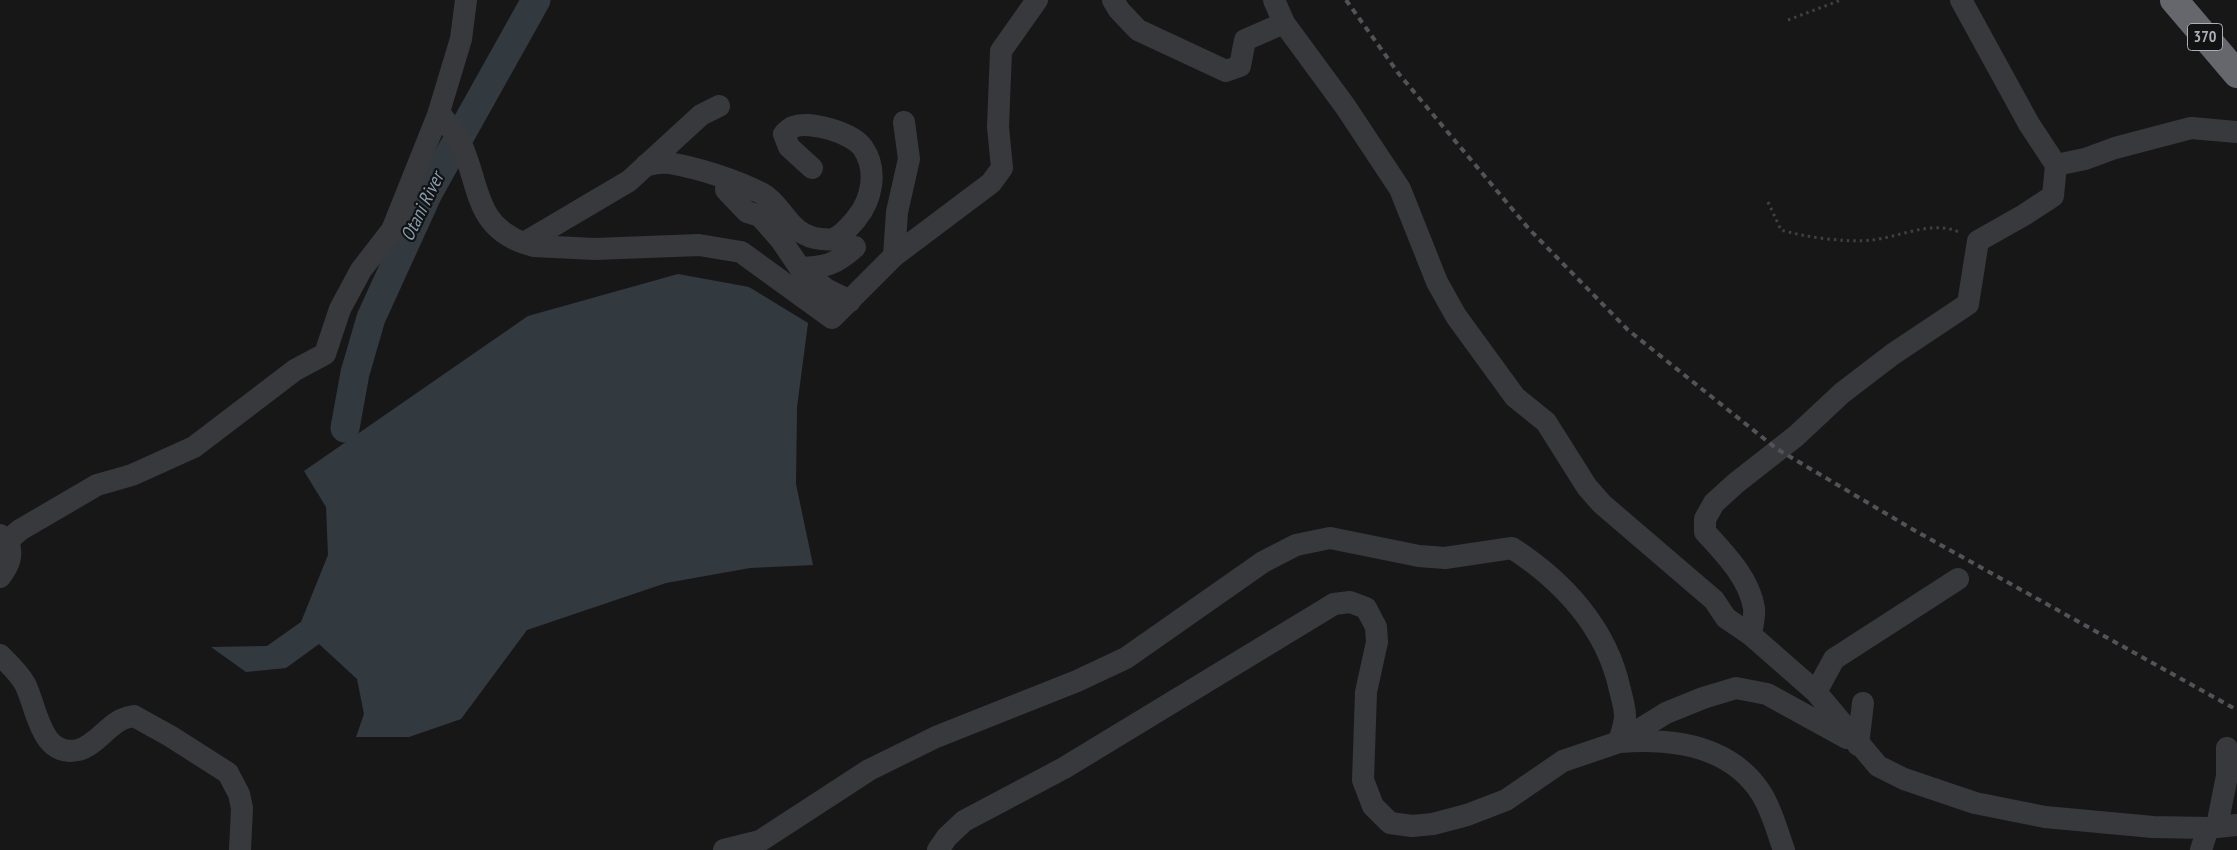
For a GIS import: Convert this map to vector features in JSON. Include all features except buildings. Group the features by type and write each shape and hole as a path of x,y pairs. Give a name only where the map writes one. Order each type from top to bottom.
{"highway":[{"name":"370","path":"2174,0 2237,74"}],"street":[{"path":"0,577 7,568 12,553 3,541 97,486 132,475 194,447 295,370 325,354 340,309 357,278 392,230 439,112 461,38 466,0"},
{"path":"439,112 460,143 480,204 487,216 502,233 534,246 595,249 699,245 741,252 832,318 894,256 990,183 1002,168 998,127 1001,51 1037,0"},
{"path":"1113,0 1119,10 1138,30 1226,71 1240,66 1245,40 1284,24"},
{"path":"1274,0 1284,24 1345,106 1400,189 1437,282 1456,316 1515,397 1546,422 1587,487 1602,504 1714,600 1726,618 1751,635 1816,692 1858,745 1878,766 1904,780 1975,802 2045,817 2154,827 2220,827"},
{"path":"1751,635 1754,610 1747,586 1726,556 1705,532 1705,519 1714,503 1770,455 1796,436 1842,393 1893,354 1968,304 1978,241 2053,196 2056,165 2029,124 1961,0"},
{"path":"524,243 629,181 701,115 719,106"},
{"path":"894,256 897,212 909,160 904,122"},
{"path":"646,165 667,163 728,179 765,195 792,226 814,238 833,239 848,229 862,211 872,179 869,165 863,148 850,137 812,125 793,127 784,134 788,147 812,168"},
{"path":"2056,165 2084,159 2115,148 2191,128 2237,132"},
{"path":"728,179 726,190 733,200 747,212 760,216 782,240 800,268 826,289 850,301"},
{"path":"800,268 826,267 842,259 855,247"},
{"path":"724,850 760,841 869,770 927,741 1077,681 1126,658 1263,562 1296,545 1330,538 1419,556 1467,556 1512,548 1539,566 1578,605 1603,638 1617,675 1626,717 1619,742"},
{"path":"1816,692 1834,658 1958,579"},
{"path":"938,850 947,837 964,820 1064,768 1334,604 1350,602 1366,608 1376,627 1377,642 1366,692 1363,780 1373,806 1390,823 1412,826 1433,824 1506,800 1564,762 1619,742 1666,713 1702,698 1736,688 1767,694 1858,745"},
{"path":"0,654 24,682 35,704 43,734 62,749 78,750 101,737 119,720 134,716 179,740 228,773 239,794 242,808 240,850"},
{"path":"1858,745 1863,703"},
{"path":"1619,742 1666,742 1693,745 1716,753 1742,771 1761,793 1784,850"},
{"path":"2202,850 2220,827 2227,776 2227,748"}],"path":[{"path":"1788,20 1841,0"},
{"path":"1768,202 1781,230 1800,236 1870,240 1935,227 1958,231 1978,241"}],"shaded area":[{"path":"678,274 749,287 808,323 797,407 796,484 813,565 750,568 666,583 527,630 461,719 409,737 356,737 364,714 357,679 319,644 286,668 246,672 211,647 267,646 301,622 328,555 326,507 304,471 528,316"}],"waterway":[{"name":"Otani River","path":"345,428 355,373 371,318 428,193 536,0"}],"railway":[{"path":"1346,0 1399,74 1529,229 1628,330 1777,449 1912,529 2237,710"}]}
